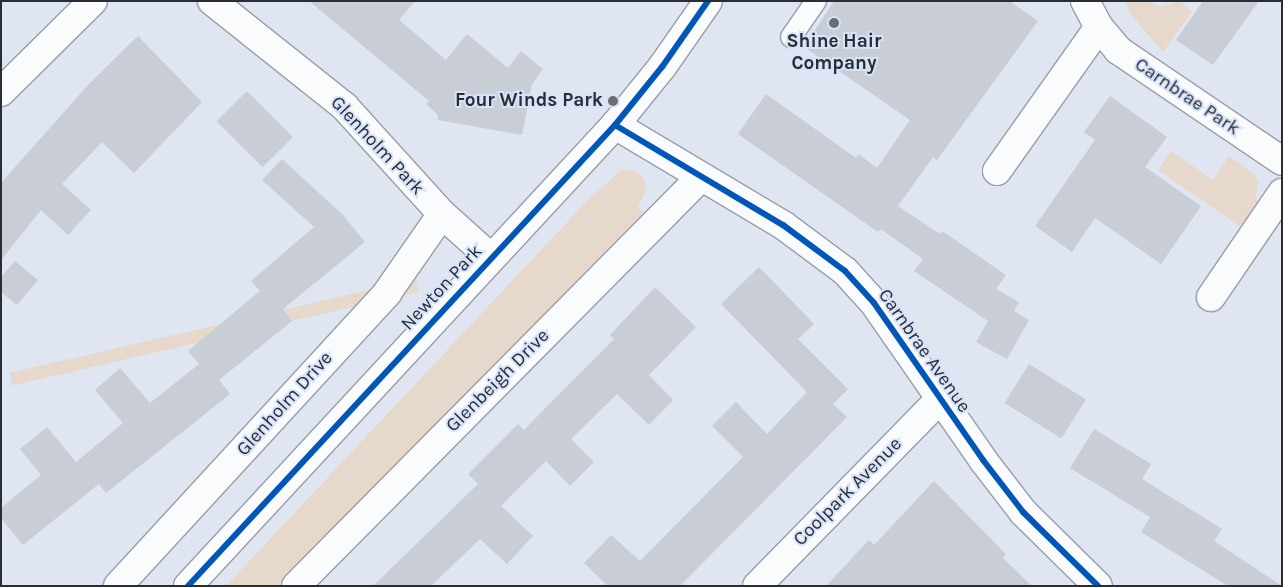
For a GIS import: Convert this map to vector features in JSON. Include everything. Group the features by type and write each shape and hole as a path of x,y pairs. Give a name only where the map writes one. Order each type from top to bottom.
{"street":[{"path":"1,92 93,1"},
{"name":"Glenholm Park","path":"212,1 344,106 442,214 490,258"},
{"name":"Newton Park","path":"188,586 615,125 662,68 708,1"},
{"name":"Carnbrae Park","path":"1084,1 1099,27 1118,50 1282,161"},
{"path":"997,171 1099,27"},
{"name":"Carnbrae Avenue","path":"615,125 783,225 845,270 874,303 940,399 1023,512 1098,586"},
{"name":"Glenbeigh Drive","path":"296,586 701,177"},
{"path":"1211,297 1282,193"},
{"name":"Glenholm Drive","path":"118,586 387,293 442,214"},
{"name":"Coolpark Avenue","path":"757,586 940,399"}],"lane":[{"path":"791,37 816,1"}],"shaded area":[{"path":"1125,1 1148,1 1160,7 1180,1 1192,12 1163,52 1131,15"},
{"path":"1171,151 1213,180 1229,156 1255,175 1258,182 1256,198 1260,203 1242,228 1158,170"},
{"path":"621,170 635,171 643,178 647,188 638,207 644,212 276,586 226,586 586,202"},
{"path":"416,279 419,292 13,385 10,373"}],"building":[{"path":"309,1 415,1 399,20 446,60 467,34 508,68 521,51 543,69 532,84 522,135 438,120 438,115 426,104 429,101"},
{"path":"834,1 1009,1 1038,21 937,160 933,157 898,206 940,234 942,231 1006,275 996,289 1019,302 1014,311 1029,320 1007,359 976,342 988,321 914,271 923,259 881,229 878,232 738,134 766,94 856,158 858,154 877,168 910,120 804,47"},
{"path":"1203,1 1259,1 1213,65 1176,40"},
{"path":"138,36 202,102 134,173 102,142 62,184 91,210 68,235 41,210 1,260 1,183 89,84"},
{"path":"247,91 293,137 263,167 217,121"},
{"path":"1110,96 1167,137 1145,167 1201,206 1161,264 1095,218 1072,252 1035,226 1095,140 1084,132"},
{"path":"282,159 343,215 365,242 283,309 292,321 219,380 230,394 106,493 99,484 23,545 1,518 1,508 41,475 20,449 47,427 76,462 123,423 95,390 120,368 150,403 199,364 188,351 260,291 251,281 314,227 262,180"},
{"path":"15,261 38,280 17,305 1,292 1,277"},
{"path":"759,267 814,324 798,339 848,389 833,404 847,417 680,586 608,586 584,563 611,535 640,561 743,457 712,426 736,402 767,434 807,392 721,304"},
{"path":"655,287 696,327 649,375 673,400 649,425 617,394 571,439 594,462 570,486 546,461 501,506 533,536 507,564 480,539 431,586 373,586 478,484 468,474 518,424 524,430 614,339 610,335"},
{"path":"1029,364 1086,400 1061,439 1005,403"},
{"path":"1094,429 1151,464 1142,479 1222,529 1214,541 1282,586 1228,586 1141,532 1150,517 1070,468"},
{"path":"934,481 1006,554 1003,558 1032,586 826,586 869,540 874,545"}],"cycle path":[{"path":"188,586 615,125 662,67 708,1"},
{"path":"615,125 783,225 845,271 874,303 983,460 1023,512 1098,586"}],"place":[{"name":"Shine Hair Company","path":"834,23"},
{"name":"Four Winds Park","path":"613,101"}]}
